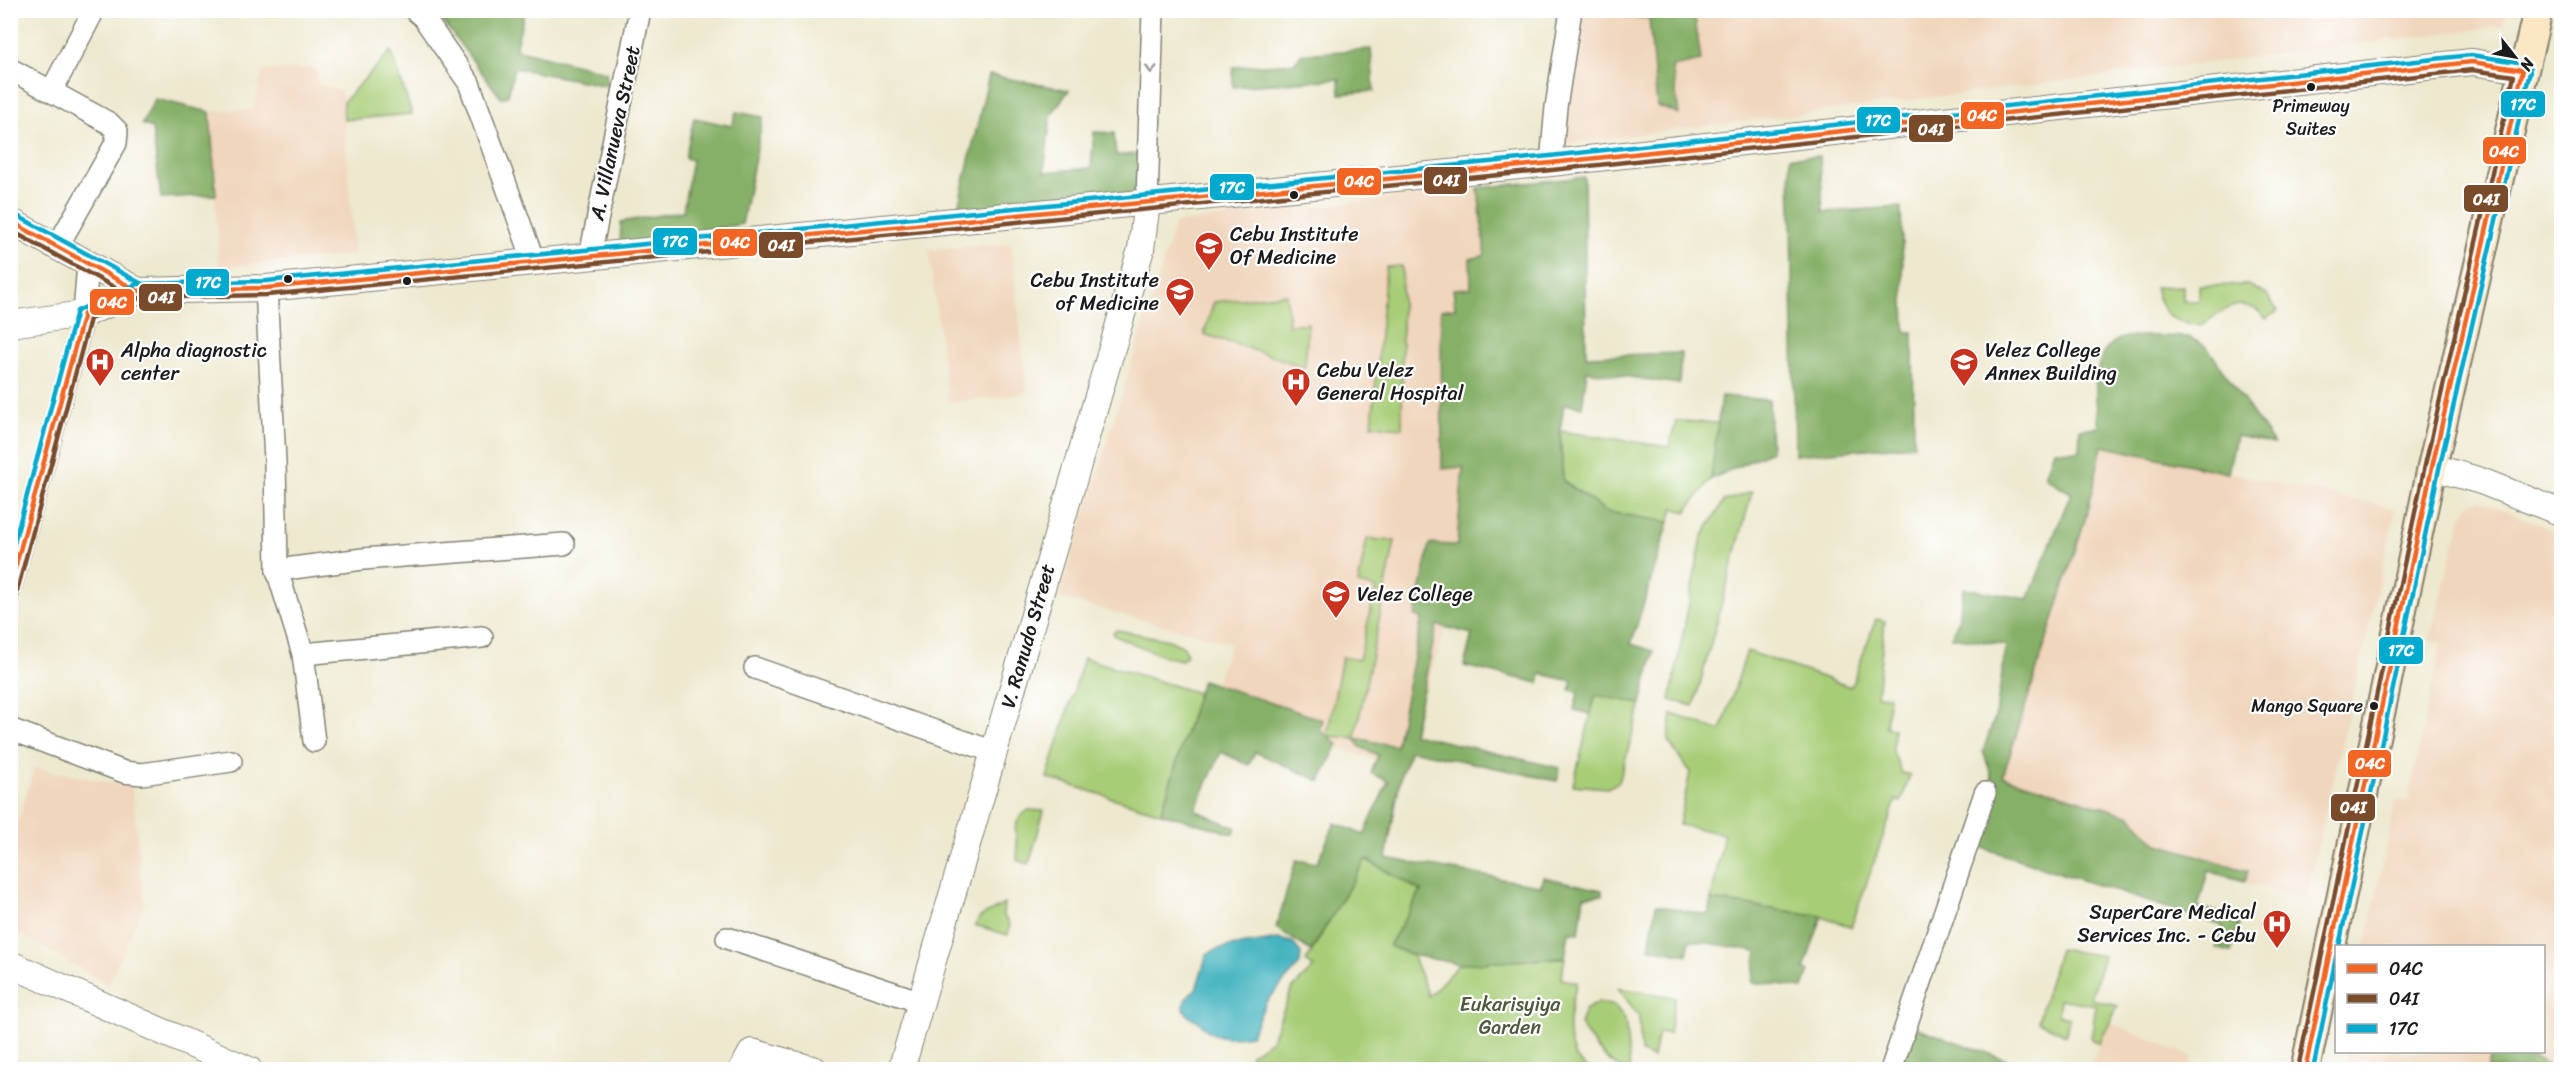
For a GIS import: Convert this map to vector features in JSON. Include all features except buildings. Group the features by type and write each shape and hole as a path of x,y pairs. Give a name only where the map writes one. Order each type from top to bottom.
{"main road":[{"path":"2305,1070 2432,467 2538,10"}],"street":[{"path":"52,90 94,10"},
{"path":"415,10 423,17 469,83 534,262"},
{"name":"A. Villanueva Street","path":"590,256 640,10"},
{"path":"1147,202 1153,10"},
{"path":"1551,163 1556,107 1571,10"},
{"path":"10,324 84,314 138,291 266,288 1551,163 2472,62 2523,70"},
{"path":"10,69 109,123 117,131 116,143 57,247"},
{"name":"V. Ranudo Street","path":"901,1070 1141,249 1147,202"},
{"path":"10,221 138,291"},
{"path":"10,589 84,314 88,263"},
{"path":"266,288 275,461 277,570 303,654 314,741"},
{"path":"2432,467 2481,481 2562,513"},
{"path":"277,570 363,559 564,544"},
{"path":"303,654 482,637"},
{"path":"755,668 994,752"},
{"path":"10,729 124,772 142,774 231,761"},
{"path":"1891,1070 1985,793"},
{"path":"728,938 921,1002"},
{"path":"10,964 249,1070"},
{"path":"742,1070 752,1052 815,1070"}],"shaded area":[{"path":"1585,11 2506,11 2502,26 1562,144"},
{"path":"317,68 318,84 342,91 354,255 219,267 210,112 253,109 263,71"},
{"name":"Cebu Velez General Hospital","path":"1496,186 1458,593 1420,704 1394,767 1208,703 1231,643 1059,598 1175,223"},
{"path":"1011,243 1027,393 948,403 929,250"},
{"path":"2102,445 2396,509 2306,898 2249,883 2245,881 2248,871 2156,843 2131,816 2003,777 2088,510"},
{"path":"2480,500 2561,534 2561,1069 2350,1069 2346,1053 2545,1053 2545,945 2365,945 2396,800 2408,802 2441,643 2429,640 2462,516 2469,505"},
{"path":"34,768 132,787 144,905 108,985 11,929 11,846"},
{"path":"2108,1022 2193,1057 2190,1069 2089,1070"}],"green space":[{"path":"435,11 525,11 515,49 606,72 608,86 514,68 508,96 501,98"},
{"path":"1626,11 1694,11 1701,61 1672,67 1679,114 1657,106 1649,18 1626,17"},
{"path":"1371,49 1374,91 1340,94 1339,79 1233,87 1233,67 1294,63 1302,54"},
{"path":"391,51 412,114 344,120 343,102"},
{"path":"989,75 1069,90 1051,115 1044,172 1091,168 1094,132 1114,133 1116,155 1145,154 1143,197 957,212"},
{"path":"155,99 210,112 216,195 161,198 152,128 142,124"},
{"path":"736,112 763,117 742,224 620,246 621,222 683,211 692,160 685,158 694,118 732,126"},
{"path":"1820,156 1823,212 1901,207 1905,332 1913,332 1914,445 1795,455 1790,157"},
{"path":"1584,177 1586,356 1681,353 1679,384 1587,371 1582,407 1564,404 1560,431 1563,481 1607,512 1669,522 1631,644 1654,651 1641,704 1596,695 1590,714 1574,710 1578,692 1570,690 1572,681 1541,674 1539,683 1464,666 1472,634 1437,625 1413,734 1560,768 1557,781 1411,750 1401,774 1386,858 1541,886 1543,877 1602,890 1602,895 1584,896 1579,933 1569,932 1565,958 1459,964 1412,955 1389,946 1421,891 1366,859 1311,951 1276,928 1296,860 1317,863 1335,823 1364,835 1388,781 1371,773 1378,755 1360,747 1355,738 1396,746 1422,618 1415,616 1430,544 1457,545 1463,467 1442,469 1441,310 1455,308 1453,289 1471,288 1470,259 1485,255 1478,188"},
{"path":"1402,266 1402,428 1372,425 1386,267"},
{"path":"2248,285 2267,295 2278,311 2266,319 2250,307 2234,306 2217,314 2201,326 2169,316 2161,306 2155,287 2183,286 2183,301 2199,301 2199,286"},
{"path":"1286,294 1289,325 1308,323 1305,367 1204,334 1214,302"},
{"path":"2128,337 2189,337 2207,347 2274,444 2236,436 2228,473 2102,446 2088,510 2003,776 2131,816 2156,843 2248,871 2245,881 2208,871 2198,907 2227,915 2225,921 2239,924 2231,952 2216,948 2223,926 1977,846 1992,777 1983,751 1996,714 2006,645 1951,637 1958,621 1964,588 2028,599 2071,493 2045,477 2054,450 2079,451 2080,429 2099,427 2096,403 2097,376 2099,364 2111,344"},
{"path":"1721,396 1769,400 1771,451 1711,479"},
{"path":"1676,421 1719,423 1711,479 1686,512 1673,508 1669,522 1607,512 1563,480 1560,431 1669,447"},
{"path":"1752,492 1694,706 1670,700 1702,537 1724,501"},
{"path":"1367,539 1395,541 1355,738 1327,736 1342,657 1359,660 1376,588 1358,584"},
{"path":"1876,619 1885,621 1877,695 1889,696 1886,727 1894,728 1893,752 1902,773 1910,775 1901,802 1896,800 1851,927 1822,916 1711,900 1724,834 1679,825 1690,772 1668,741 1672,714 1721,731 1747,651 1851,687"},
{"path":"1117,630 1169,640 1184,647 1187,655 1182,660 1163,656 1115,636 1113,632"},
{"path":"1084,658 1198,693 1161,813 1047,778"},
{"path":"1202,680 1323,720 1320,730 1338,744 1320,781 1255,752 1249,765 1221,752 1195,810 1236,828 1234,834 1161,813"},
{"path":"1596,694 1641,704 1619,782 1607,788 1573,785"},
{"path":"1028,810 1044,811 1029,864 1017,860 1015,832 1017,822"},
{"name":"Eukarisyiya Garden","path":"1365,859 1421,891 1389,946 1412,955 1429,996 1459,964 1565,958 1561,979 1577,982 1569,1019 1569,1038 1575,1056 1589,1069 1260,1070 1250,1055 1272,1039 1292,989 1314,967 1306,961"},
{"path":"1711,900 1822,916 1804,969 1809,971 1803,988 1752,982 1757,951 1690,940 1687,955 1649,948 1656,905 1708,915"},
{"path":"1004,904 1003,915 1010,925 1008,935 975,925 980,917"},
{"path":"2059,949 2104,956 2091,999 2118,1006 2099,1044 2091,1039 2096,1005 2060,999 2058,1015 2069,1017 2066,1035 2038,1021"},
{"path":"1618,988 1675,997 1669,1034 1658,1032 1653,1058 1641,1053 1639,1016"},
{"path":"1598,1002 1615,1006 1625,1019 1630,1069 1615,1065 1601,1053 1580,1024 1585,1010"},
{"path":"1915,1027 2032,1069 1900,1070"},
{"path":"2492,1053 2523,1053 2555,1069 2488,1069"}],"water":[{"path":"1277,939 1292,942 1301,953 1300,964 1266,1002 1251,1035 1229,1037 1213,1034 1196,1019 1191,1018 1184,1008 1185,1001 1196,989 1207,954 1231,946"}],"transit line":[{"name":"17C","path":"10,558 77,311 137,284 266,281 1550,156 2471,55 2525,63 2529,66 2530,72 2439,469 2339,945"},
{"name":"04C","path":"10,587 84,314 138,291 266,288 1551,163 2472,62 2523,70 2432,467 2305,1070"},
{"name":"04I","path":"17,591 90,319 140,298 267,295 1552,170 2472,70 2514,76 2425,465 2298,1068"},
{"name":"17C","path":"14,214 142,284"},
{"name":"04C","path":"10,221 138,291"},
{"name":"04I","path":"10,230 134,298"},
{"name":"17C","path":"2313,1070 2335,962"}],"place":[{"name":"Primeway Suites","path":"2311,87"},
{"name":"Cebu Institute Of Medicine","path":"1209,272"},
{"name":"Cebu Institute of Medicine","path":"1180,318"},
{"name":"Alpha diagnostic center","path":"100,388"},
{"name":"Velez College Annex Building","path":"1964,388"},
{"name":"Cebu Velez General Hospital","path":"1296,408"},
{"name":"Velez College","path":"1336,620"},
{"name":"Mango Square","path":"2374,706"},
{"name":"SuperCare Medical Services Inc. - Cebu","path":"2277,950"}]}
